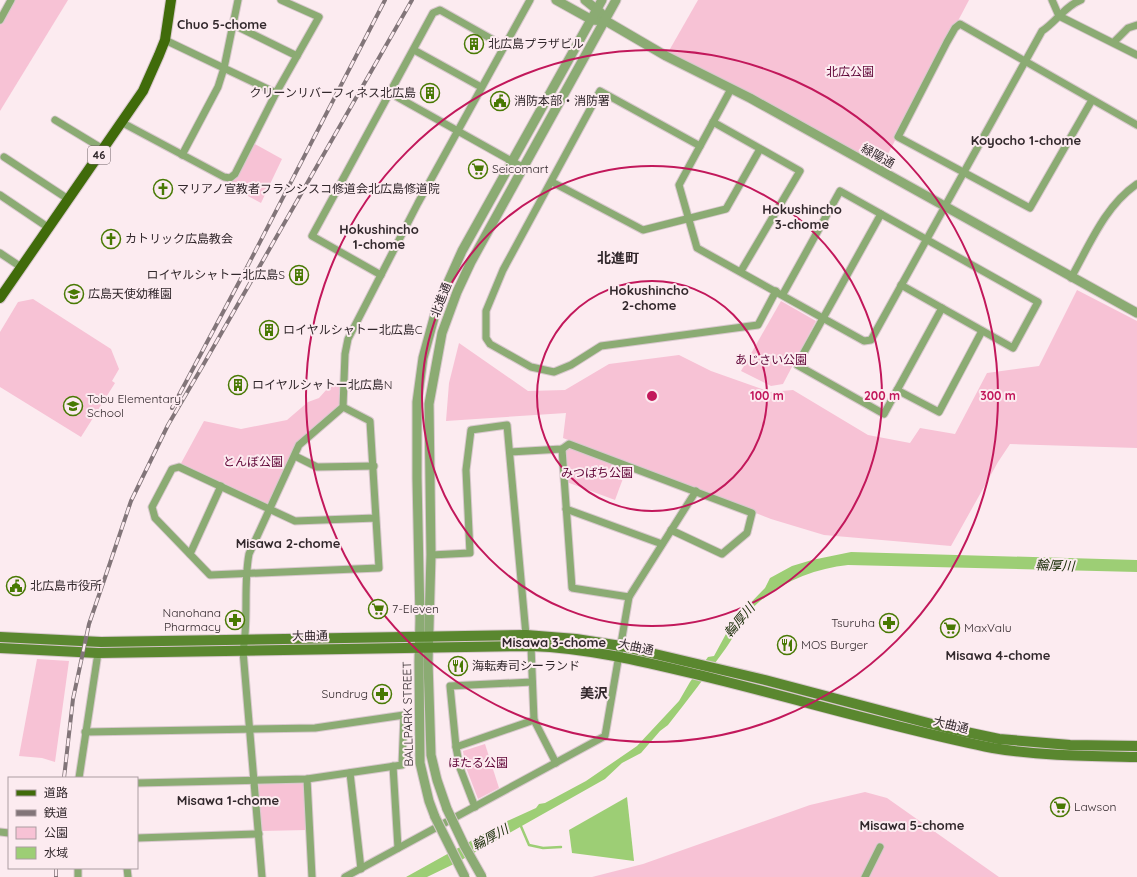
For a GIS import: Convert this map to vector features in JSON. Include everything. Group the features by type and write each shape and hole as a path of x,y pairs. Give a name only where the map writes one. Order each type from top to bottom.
{"main road":[{"name":"46","path":"0,298 143,91 160,55 171,0"},
{"name":"大曲通","path":"0,637 101,642 526,635 576,639 621,646 678,659 726,677 993,748 1071,756 1137,757"},
{"name":"大曲通","path":"0,648 98,653 531,646 576,649 619,656 673,669 726,677 999,739 1070,745 1137,746"}],"street":[{"path":"0,20 11,0"},
{"path":"182,155 218,87 224,68 238,0"},
{"path":"121,122 224,177 230,178 235,174 276,93 318,17 281,0"},
{"path":"262,877 243,651 245,639 245,573 249,554 300,445 343,407 345,354 348,339 481,87 530,0"},
{"name":"緑陽通","path":"556,0 592,20 606,21"},
{"name":"緑陽通","path":"585,0 598,9 606,21 666,56 731,89 944,206 1071,278 1137,313"},
{"name":"北進通","path":"424,636 417,402 423,358 437,307 462,251 602,0"},
{"name":"北進通","path":"424,636 431,555 429,404 438,346 456,292 471,262 606,21 616,0"},
{"path":"1052,0 1059,16 1114,42 1137,55"},
{"path":"731,89 679,186 697,248 741,271 864,341 871,340 1042,31 1052,25 1059,16 1074,3 1081,0"},
{"path":"381,275 312,236 433,13 440,10 504,46"},
{"path":"232,24 296,56"},
{"path":"1092,100 1030,208 898,137 951,35 960,24 1137,125"},
{"path":"1114,42 1128,28 1137,25"},
{"path":"164,40 276,93"},
{"path":"414,50 481,87"},
{"path":"700,146 600,91 503,270 486,310 486,338 490,344 532,367 554,372 572,365 601,346 758,325 780,293 840,192 1038,302 1013,348 901,285"},
{"path":"390,93 524,168"},
{"path":"55,120 103,149"},
{"path":"713,122 800,170 741,271"},
{"path":"552,182 643,230 726,209 760,149"},
{"path":"4,157 68,199"},
{"path":"1071,278 1112,205 1126,191 1137,184"},
{"path":"0,195 49,228"},
{"path":"882,214 797,366 884,414 942,308"},
{"path":"0,253 21,267"},
{"path":"897,390 939,412 982,331"},
{"path":"343,407 370,421 374,466 379,568 210,575 155,518 152,508 172,469 179,467 294,521 376,518"},
{"path":"431,555 470,553 466,470 471,430 507,425 526,635 531,646 534,720 556,763"},
{"path":"510,452 562,449 569,444 696,490 752,513 747,532 722,554 671,530"},
{"path":"562,449 572,588 628,597"},
{"path":"295,456 317,466 374,466"},
{"path":"190,554 221,486"},
{"path":"346,877 605,736 628,597 696,490"},
{"path":"566,509 662,544"},
{"name":"BALLPARK STREET","path":"424,636 420,763 429,801 435,817 465,877"},
{"name":"BALLPARK STREET","path":"424,647 431,755 437,780 447,809 465,847 482,877"},
{"path":"79,777 98,653"},
{"path":"475,807 460,768 456,746 450,686 532,682"},
{"path":"85,732 315,728 404,715 402,765 307,779 138,783"},
{"path":"456,746 534,720"},
{"path":"392,766 398,848"},
{"path":"350,773 361,869"},
{"path":"307,779 312,877"},
{"path":"138,838 258,834"},
{"path":"865,877 880,847"}],"green space":[{"path":"11,0 68,0 0,111 0,20"},
{"name":"北広公園","path":"698,0 969,0 879,171 666,56"},
{"path":"253,143 282,159 261,203 229,186"},
{"path":"1077,290 1137,321 1137,448 1010,444 998,462 951,546 824,535 771,519 563,438 566,413 446,421 449,383 459,343 528,391 565,390 609,364 679,355 711,371 770,392 793,390 868,435 910,443 920,428 955,434 987,373 1039,366"},
{"path":"33,299 111,349 119,369 112,381 115,383 81,437 0,387 0,332 18,302"},
{"name":"あじさい公園","path":"781,301 816,321 783,384 771,386 741,371"},
{"name":"とんぼ公園","path":"339,383 343,407 300,445 271,509 179,467 204,421 241,429 287,420 308,402 319,398 327,389"},
{"name":"みつばち公園","path":"569,444 628,465 615,500 564,481 562,449"},
{"path":"37,659 69,661 55,762 42,758 19,756"},
{"name":"ほたる公園","path":"485,744 499,788 478,799 465,765 463,751"},
{"path":"304,782 307,830 262,831 258,783"},
{"path":"865,792 887,798 999,877 592,877 643,864 810,805"}],"water":[{"name":"輪厚川","path":"851,552 1137,560 1137,572 848,565 820,570 793,580 768,595 747,614 726,648 690,697 668,725 660,731 641,753 622,763 605,779 456,863 427,877 406,877 505,822 536,808 539,804 545,803 586,781 637,746 679,701 690,682 708,657 714,656 733,621 765,588 770,578 792,566 812,560"},
{"path":"627,797 634,861 572,853 569,830"}],"waterway":[{"path":"520,824 529,845 543,848 561,847"}],"railway":[{"path":"172,408 245,271 385,0"},
{"path":"64,777 73,699 89,624 131,501 168,425 412,0"},
{"path":"56,869 56,877"}],"place":[{"name":"北広島プラザビル","path":"474,44"},
{"name":"クリーンリバーフィネス北広島","path":"430,93"},
{"name":"消防本部・消防署","path":"500,101"},
{"name":"Seicomart","path":"478,169"},
{"name":"マリアノ宣教者フランシスコ修道会北広島修道院","path":"163,189"},
{"name":"カトリック広島教会","path":"111,239"},
{"name":"ロイヤルシャトー北広島S","path":"299,275"},
{"name":"広島天使幼稚園","path":"74,294"},
{"name":"ロイヤルシャトー北広島C","path":"269,330"},
{"name":"ロイヤルシャトー北広島N","path":"238,385"},
{"name":"Tobu Elementary School","path":"73,406"},
{"name":"北広島市役所","path":"16,586"},
{"name":"7-Eleven","path":"378,609"},
{"name":"Nanohana Pharmacy","path":"235,620"},
{"name":"Tsuruha","path":"889,623"},
{"name":"MaxValu","path":"950,628"},
{"name":"MOS Burger","path":"787,645"},
{"name":"海転寿司シーランド","path":"458,666"},
{"name":"Sundrug","path":"382,694"},
{"name":"Lawson","path":"1060,807"}],"district":[{"name":"Chuo 5-chome","path":"222,24"},
{"name":"Koyocho 1-chome","path":"1026,140"},
{"name":"Hokushincho 3-chome","path":"802,216"},
{"name":"Hokushincho 1-chome","path":"379,236"},
{"name":"北進町","path":"618,258"},
{"name":"Hokushincho 2-chome","path":"649,298"},
{"name":"Misawa 2-chome","path":"288,543"},
{"name":"Misawa 3-chome","path":"554,642"},
{"name":"Misawa 4-chome","path":"998,655"},
{"name":"美沢","path":"594,693"},
{"name":"Misawa 1-chome","path":"228,800"},
{"name":"Misawa 5-chome","path":"912,825"}]}
